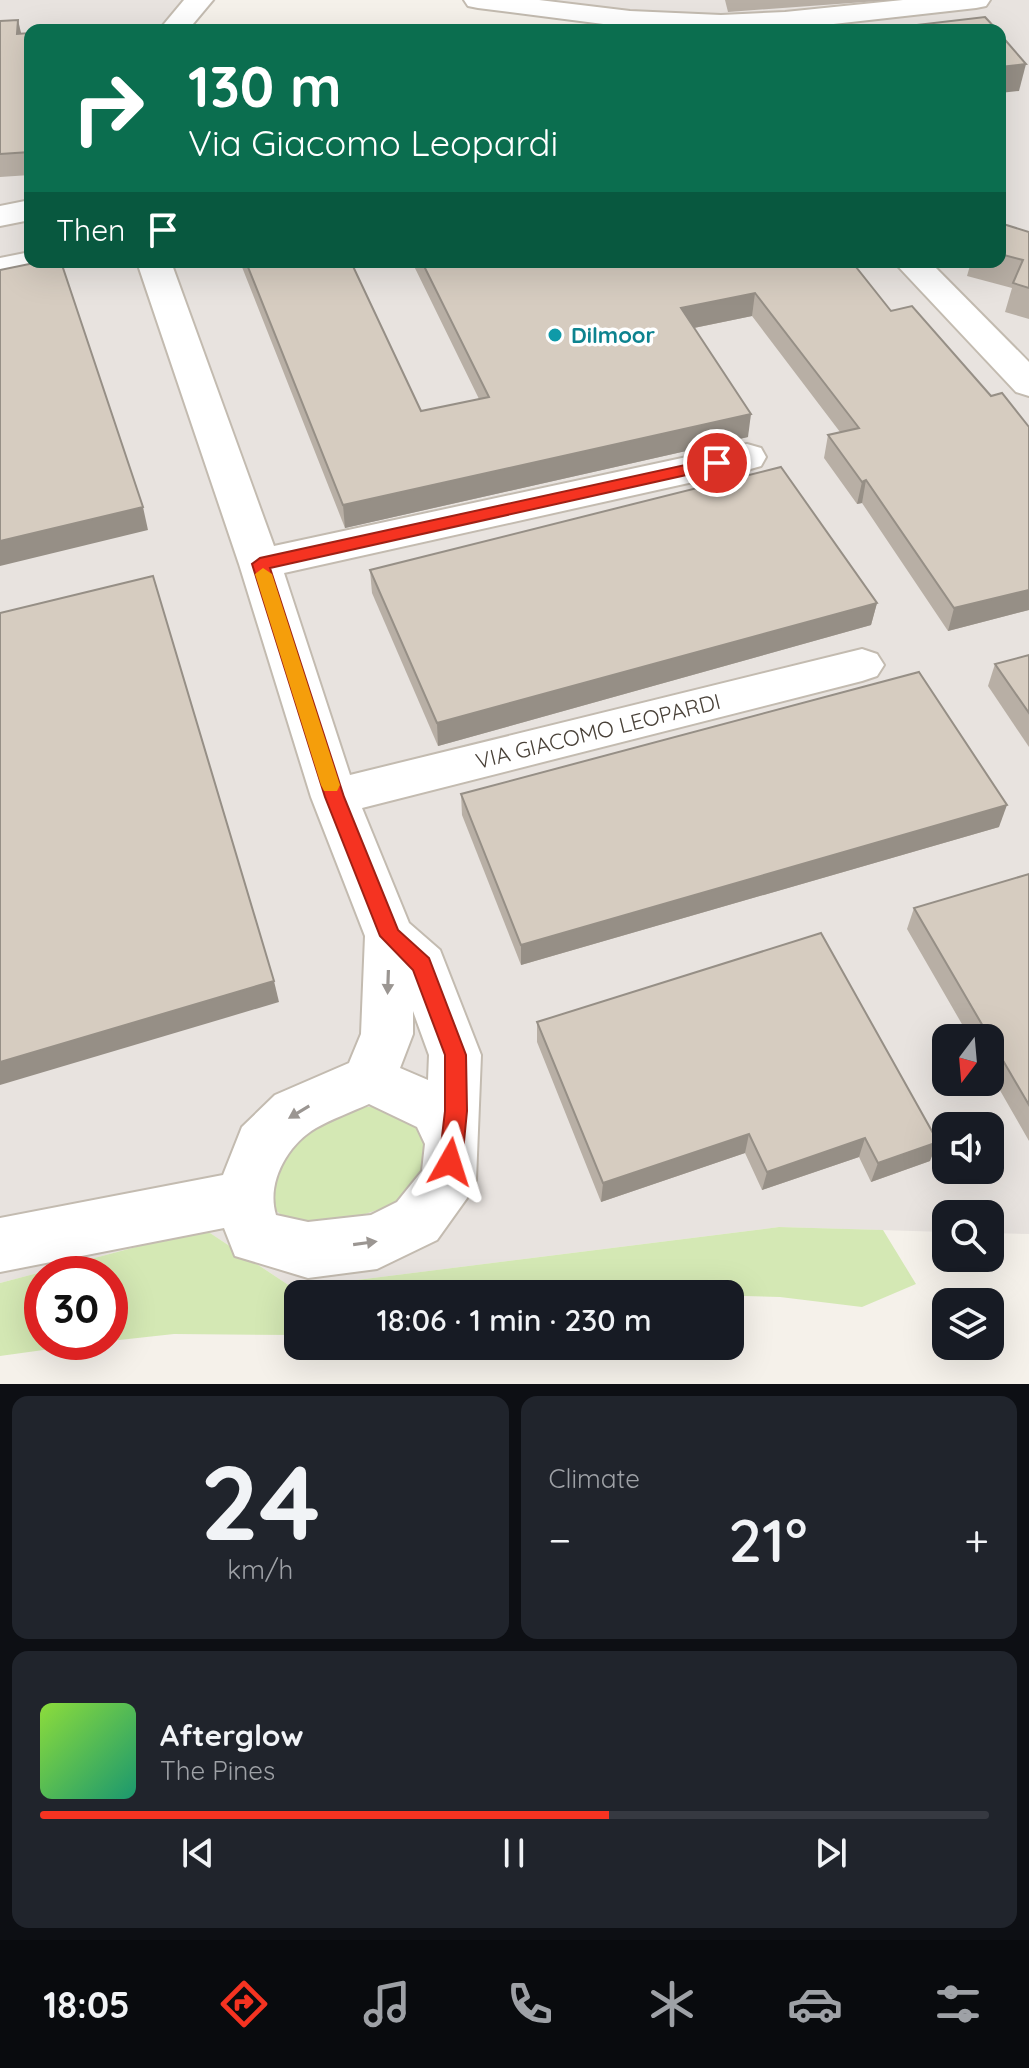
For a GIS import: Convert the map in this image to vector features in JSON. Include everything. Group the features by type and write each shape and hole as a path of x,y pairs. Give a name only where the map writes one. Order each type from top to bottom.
{"street":[{"path":"178,24 199,0"},
{"path":"478,0 609,18 719,24 773,22 976,0"},
{"path":"0,216 24,211"},
{"path":"0,268 24,263"},
{"path":"156,268 260,564 334,797 390,936 387,1034 369,1079 294,1112 261,1145 243,1198 255,1237 308,1250 377,1242 417,1221 448,1180 455,1055 422,965 390,936"},
{"path":"917,268 1029,384"},
{"path":"260,564 747,457"},
{"name":"VIA GIACOMO LEOPARDI","path":"334,797 862,665"},
{"path":"369,1079 436,1110 452,1143"},
{"path":"0,1245 243,1198"}],"shaded area":[{"path":"0,0 216,0 195,24 24,24 24,268 1006,268 1006,24 723,24 724,15 656,17 534,0 1029,0 1029,1234 1004,1233 1004,1200 932,1200 932,1232 779,1227 357,1280 284,1282 204,1229 102,1256 24,1256 24,1277 0,1283"}],"green space":[{"path":"360,1107 393,1107 419,1121 428,1147 421,1178 395,1204 356,1217 304,1225 289,1222 268,1203 280,1144"},
{"path":"779,1227 883,1230 916,1284 862,1307 744,1296 744,1280 357,1280"},
{"path":"204,1229 284,1282 284,1335 174,1334 128,1339 128,1256 102,1256"},
{"path":"24,1277 24,1353 0,1356 0,1283"}],"building":[{"path":"985,17 991,24 925,24"},
{"path":"18,20 17,34 24,33 24,152 0,154 0,21"},
{"path":"1006,41 1026,64 1006,66"},
{"path":"1006,225 1029,232 1029,288 1013,283 1023,260 1006,256"},
{"path":"24,265 24,268 63,268 143,507 0,541 0,270"},
{"path":"248,268 354,268 421,411 489,397 425,268 857,268 891,311 912,306 991,396 1002,393 1029,427 1029,590 954,608 866,480 862,482 828,435 859,428 755,293 681,308 751,414 343,505"},
{"path":"781,467 877,603 437,723 370,570"},
{"path":"153,576 274,981 0,1062 0,613"},
{"path":"1029,655 1029,713 995,664"},
{"path":"919,672 1007,805 521,945 461,794"},
{"path":"1029,874 1029,1105 1004,1062 1004,1024 982,1024 914,908"},
{"path":"821,933 932,1131 932,1144 878,1163 865,1138 767,1172 749,1134 603,1183 537,1022"}],"slow traffic":[{"path":"263,574 331,785"}],"place":[{"name":"Dilmoor","path":"555,335"}],"route":[{"path":"450,1162 456,1111 455,1055 422,965 390,936 334,797 260,564 717,463"}]}
